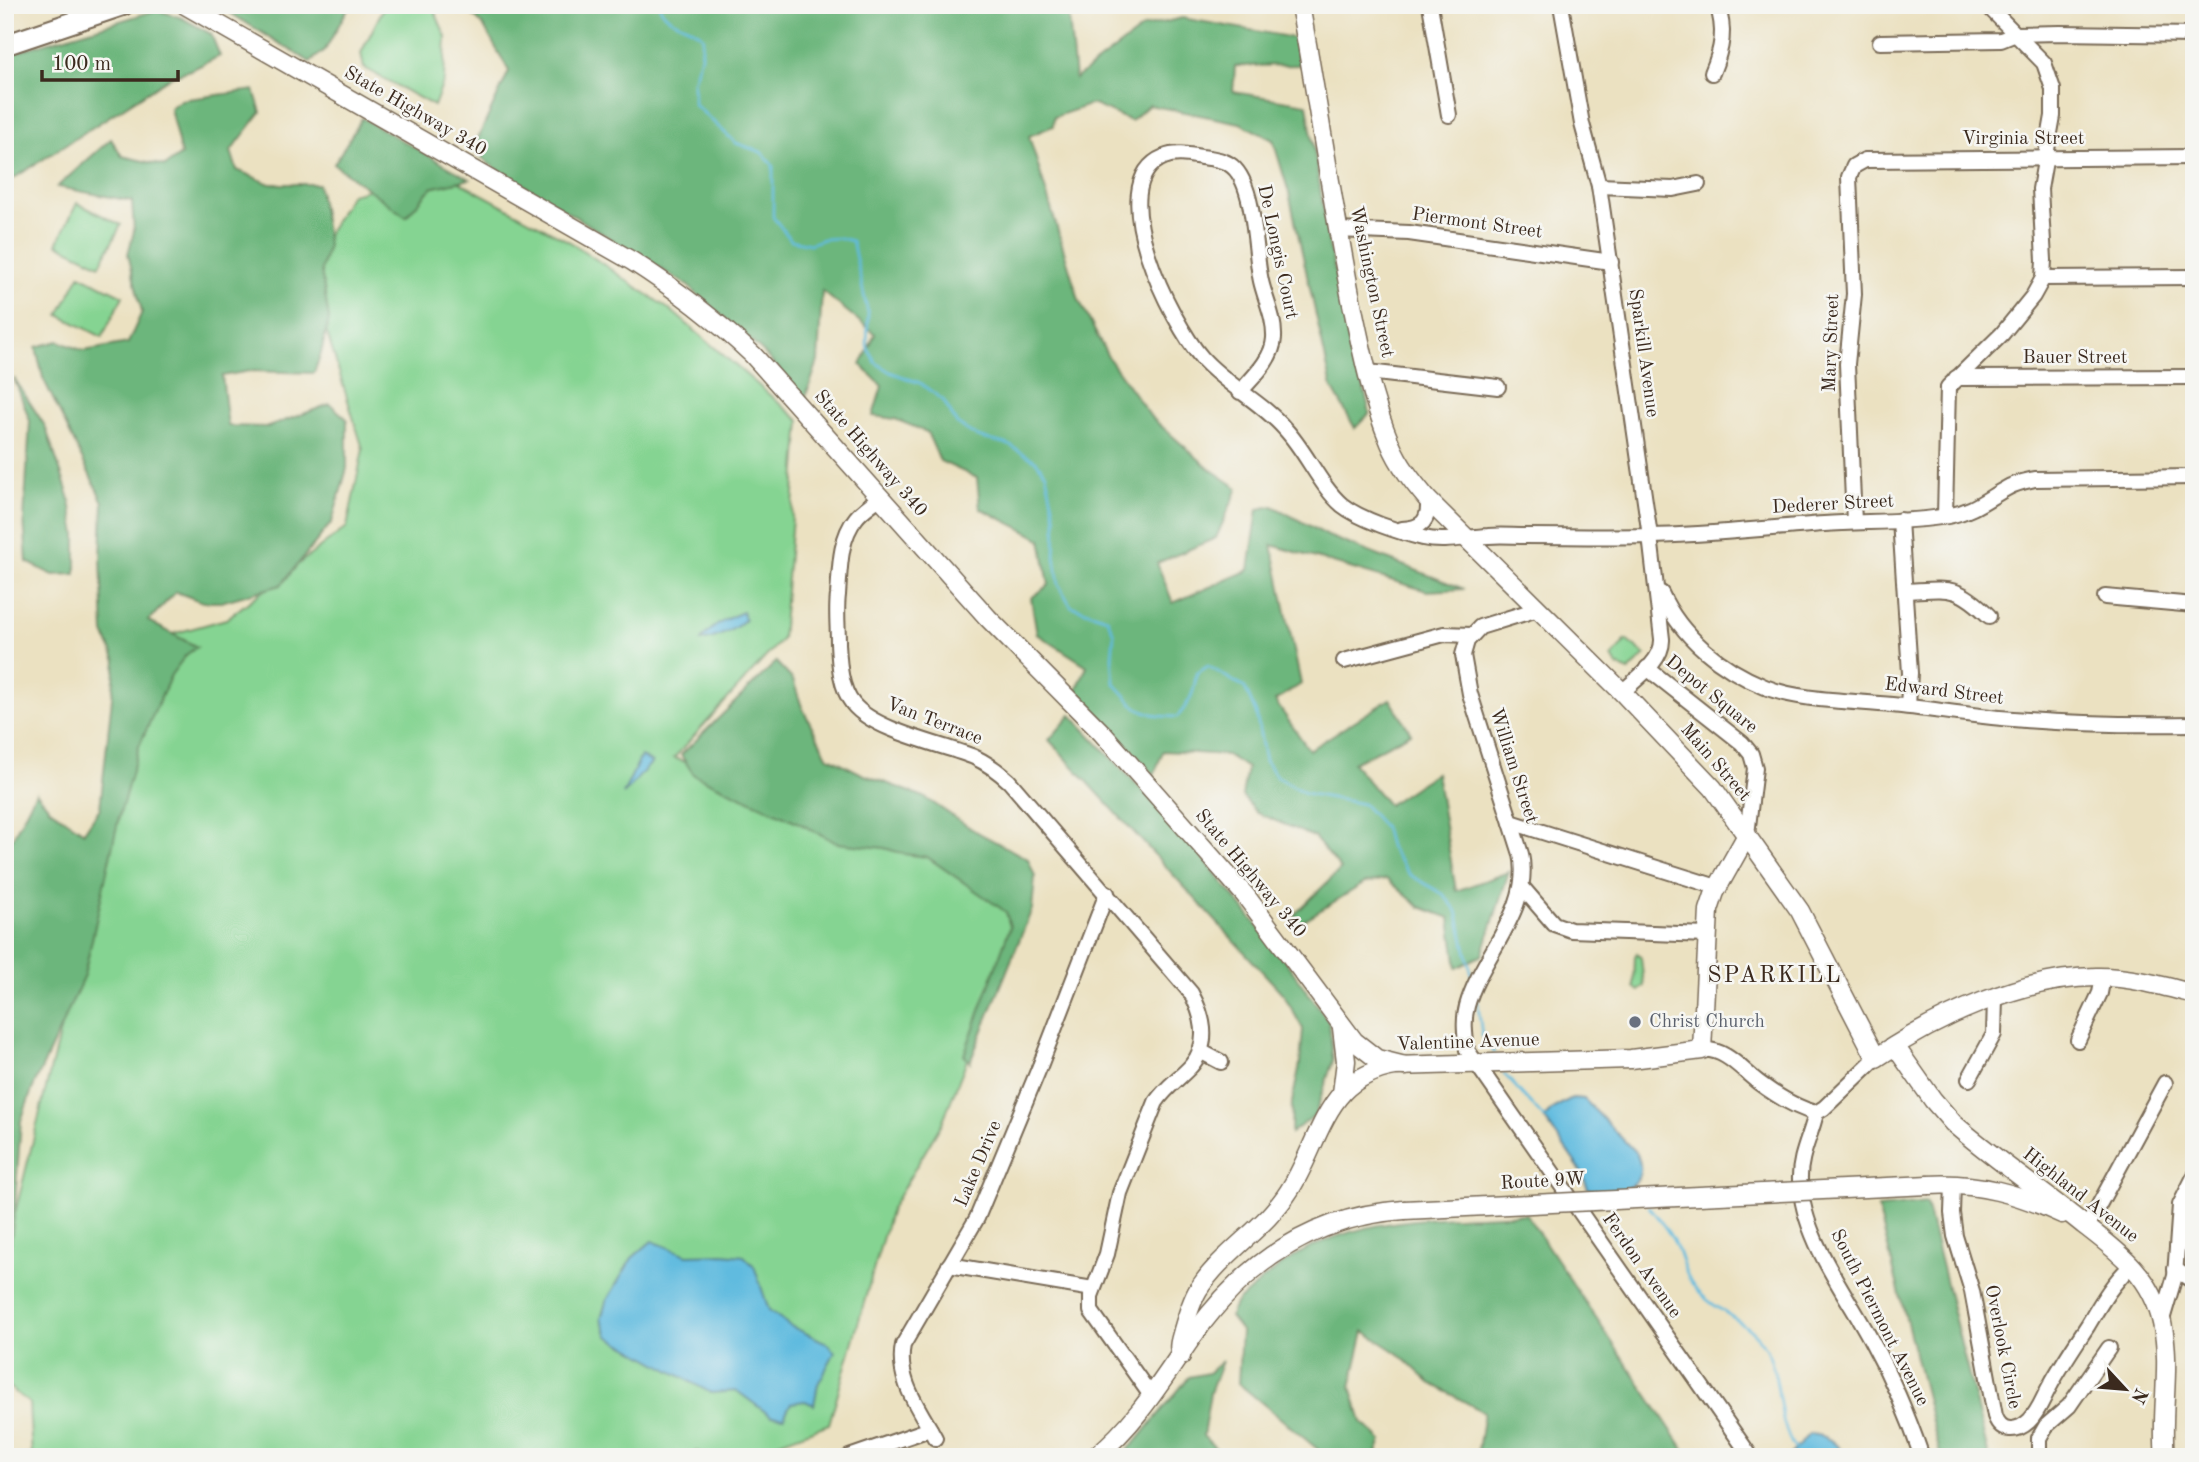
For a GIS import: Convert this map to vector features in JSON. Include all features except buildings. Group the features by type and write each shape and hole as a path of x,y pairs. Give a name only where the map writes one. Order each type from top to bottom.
{"highway":[{"path":"5,45 124,5"}],"main road":[{"name":"Washington Street","path":"1300,5 1337,230 1368,372 1390,443 1404,471 1466,538"},
{"name":"State Highway 340","path":"188,7 621,254 675,288 713,318 753,355 988,618 1102,733 1236,885 1354,1041 1383,1062 1405,1066"},
{"name":"Main Street","path":"1466,538 1622,692 1710,784 1800,911 1876,1058"},
{"path":"1702,1050 1710,904 1747,835"},
{"path":"1876,1058 1944,1018 1995,998 2062,980 2103,977 2143,981 2194,994"},
{"path":"1338,1020 1344,1032 1346,1049 1342,1093"},
{"name":"Highland Avenue","path":"1895,1046 1933,1100 1953,1123 2111,1244 2132,1265 2152,1296 2162,1320 2165,1457"},
{"name":"Valentine Avenue","path":"1181,1356 1179,1344 1198,1289 1283,1200 1342,1093 1372,1072 1405,1066 1631,1059 1702,1050"},
{"name":"Route 9W","path":"1095,1457 1130,1424 1202,1324 1256,1267 1302,1236 1330,1224 1370,1214 1404,1210 1953,1184 1982,1186 2012,1194 2087,1227"}],"street":[{"path":"1430,5 1449,115"},
{"name":"Sparkill Avenue","path":"1561,5 1582,124 1598,186 1611,262 1650,536 1662,648"},
{"path":"1712,73 1723,29 1717,5"},
{"path":"1945,516 1948,387 2002,334 2033,296 2043,278 2040,189 2053,116 2053,89 2044,63 1987,5"},
{"path":"1880,42 2001,40 2017,34 2194,35"},
{"name":"De Longis Court","path":"1180,154 1229,164 1241,176 1248,193 1261,281 1272,320 1274,339 1270,354 1240,392 1220,376 1194,348 1164,299 1152,269 1138,198 1140,181 1150,168 1164,157 1180,154"},
{"name":"Virginia Street","path":"1854,166 1865,160 2194,157"},
{"name":"Mary Street","path":"1854,166 1849,177 1854,294 1847,364 1854,522"},
{"path":"1598,186 1672,189 1698,184"},
{"name":"Piermont Street","path":"1337,230 1409,233 1611,262"},
{"path":"2043,278 2194,277"},
{"path":"1368,372 1498,387"},
{"name":"Bauer Street","path":"1956,378 2194,377"},
{"name":"Dederer Street","path":"1240,392 1280,423 1296,440 1341,504 1356,514 1396,530 1445,541 1487,536 1650,536 1899,520 1970,511 2009,486 2035,479 2194,477"},
{"name":"Van Terrace","path":"880,497 856,517 847,533 842,553 836,605 840,664 852,703 865,715 882,724 976,758 995,768 1009,781 1191,993 1200,1010 1204,1032 1200,1051"},
{"path":"1396,530 1414,528 1423,523 1429,514 1428,500"},
{"path":"1899,520 1910,673 1909,706"},
{"name":"Edward Street","path":"1656,582 1673,615 1701,648 1734,671 1766,687 1818,697 2023,720 2111,725 2194,724"},
{"path":"1905,591 1959,591 1989,615"},
{"path":"2105,597 2194,605"},
{"path":"1344,661 1444,634 1471,635 1490,622 1538,609"},
{"name":"William Street","path":"1471,635 1463,651 1466,677 1523,864 1522,887 1513,910 1466,1008 1468,1054 1476,1063"},
{"path":"1622,692 1647,668 1662,648 1680,641 1701,648"},
{"name":"Depot Square","path":"1647,668 1746,747 1753,758 1755,768 1747,835"},
{"path":"1511,822 1717,887"},
{"path":"1522,887 1554,924 1571,930 1707,934"},
{"name":"Lake Drive","path":"849,1457 932,1434 906,1385 901,1370 901,1354 907,1336 977,1218 1107,893"},
{"path":"2078,1040 2100,993 2103,977"},
{"path":"1969,1079 1994,1034 1995,998"},
{"name":"Valentine Avenue","path":"1702,1050 1712,1050 1724,1055 1763,1086 1805,1110 1816,1113"},
{"path":"1152,1397 1091,1311 1091,1296 1107,1254 1120,1193 1156,1102 1165,1089 1191,1065 1200,1051 1221,1062"},
{"path":"1816,1113 1876,1058"},
{"name":"Ferdon Avenue","path":"1476,1063 1751,1457"},
{"path":"2087,1227 2165,1083"},
{"name":"South Piermont Avenue","path":"1816,1113 1800,1175 1802,1195 1810,1223 1819,1246 1902,1399 1922,1457"},
{"path":"2162,1320 2172,1289 2179,1213 2185,1192 2194,1177"},
{"name":"Overlook Circle","path":"1953,1184 1955,1236 1972,1291 1995,1416 1998,1424 2004,1428 2013,1430 2021,1427 2037,1411 2116,1279 2132,1265"},
{"path":"949,1265 1093,1289"},
{"path":"2175,1269 2194,1285"},
{"path":"2039,1457 2039,1438 2046,1426 2069,1406 2109,1348"}],"green space":[{"path":"217,5 350,5 325,50 310,62"},
{"path":"385,5 432,5 446,37 444,80 434,106 364,68 361,53"},
{"path":"462,5 1105,5 1069,18 1075,79 1144,27 1182,18 1295,38 1300,65 1235,66 1233,92 1307,104 1330,251 1370,413 1355,428 1332,388 1289,193 1273,140 1240,123 1149,105 1131,121 1092,104 1054,117 1053,126 1029,136 1079,300 1108,357 1151,417 1210,469 1238,488 1216,538 1157,563 1173,603 1249,570 1258,509 1273,506 1328,536 1464,589 1427,591 1272,545 1301,684 1275,701 1309,750 1390,699 1411,733 1353,763 1388,805 1436,773 1456,891 1509,872 1482,955 1457,968 1450,918 1420,907 1387,879 1365,883 1293,927 1296,913 1341,869 1314,837 1257,813 1242,796 1247,768 1227,755 1163,751 1154,775 1076,691 1087,666 1037,634 1031,598 1049,585 1041,539 980,508 977,478 940,461 927,432 895,419 873,416 882,386 861,365 875,334 822,291 818,361 805,399 762,351 687,285 489,164 473,149 509,71 483,25"},
{"path":"157,10 182,18 211,34 220,56 172,76 5,184 5,55"},
{"path":"254,90 261,112 231,151 237,170 270,184 318,184 328,245 321,270 329,319 314,373 250,371 222,376 228,426 268,427 330,404 347,419 347,468 332,522 281,585 221,602 203,602 176,592 148,621 197,647 186,655 171,675 139,746 118,821 84,976 32,1090 21,1121 14,1217 5,1282 5,839 11,841 36,792 50,809 84,832 100,808 116,661 104,633 101,558 103,502 43,378 36,347 58,341 84,351 128,343 142,312 128,254 134,231 132,201 57,187 111,139 122,156 165,166 181,155 170,108 181,100"},
{"path":"362,118 470,179 431,188 406,217 334,164"},
{"path":"441,172 572,243 673,312 800,421 782,639 674,758 926,844 1026,910 942,1123 891,1209 829,1424 764,1448 762,1457 709,1457 696,1451 695,1457 32,1457 29,1403 5,1384 5,1254 114,812 165,636 226,619 347,527 363,449 307,269 351,194"},
{"path":"77,203 121,225 100,265 57,244"},
{"path":"80,275 123,296 102,337 59,315"},
{"path":"14,378 45,426 69,496 76,534 76,574 53,575 27,562 24,519 30,421"},
{"path":"1626,640 1645,655 1629,671 1617,666 1612,657"},
{"path":"776,662 793,680 802,707 827,756 862,774 924,797 975,831 1028,859 1035,877 1032,909 970,1062 964,1055 1010,927 1006,912 927,857 884,848 837,843 694,775 681,755"},
{"path":"1071,715 1186,837 1278,951 1329,1022 1333,1061 1315,1115 1291,1133 1292,1102 1300,1064 1303,1029 1284,995 1049,740"},
{"path":"1637,953 1641,958 1644,986 1639,991 1634,987"},
{"path":"1926,1203 1989,1457 1941,1457 1878,1208"},
{"path":"1526,1214 1689,1457 1477,1457 1484,1412 1430,1383 1398,1353 1364,1331 1351,1387 1362,1422 1382,1441 1375,1457 1327,1457 1238,1383 1241,1331 1230,1317 1231,1312 1241,1299 1286,1261 1317,1244 1384,1224"},
{"path":"1222,1361 1210,1393 1203,1436 1225,1457 1120,1457 1137,1441 1189,1377 1208,1373"}],"water":[{"path":"743,612 745,620 735,627 719,636 701,641 714,627"},
{"path":"641,756 652,763 623,794"},
{"path":"1572,1098 1584,1099 1637,1154 1640,1173 1632,1185 1598,1196 1588,1188 1579,1168 1544,1118 1552,1109"},
{"path":"652,1241 687,1255 744,1256 754,1266 769,1310 790,1326 825,1342 835,1352 818,1384 814,1405 805,1401 791,1403 784,1417 771,1416 737,1391 711,1393 608,1336 601,1319 606,1302 632,1258"},
{"path":"1809,1434 1830,1440 1845,1457 1788,1457"}],"waterway":[{"path":"659,5 667,16 703,37 701,56 693,82 694,104 736,143 761,152 773,165 773,217 791,240 810,244 823,239 840,238 852,241 868,313 867,346 875,362 890,372 920,383 943,400 957,424 978,437 1009,445 1036,461 1046,474 1056,519 1055,556 1059,585 1071,606 1107,618 1114,634 1114,683 1137,708 1158,716 1177,717 1191,697 1196,674 1208,666 1245,688 1256,713 1265,761 1277,777 1305,793 1363,804 1384,827 1389,846 1410,875 1443,894 1457,911 1472,976"},
{"path":"1477,996 1482,1036 1494,1052"},
{"path":"1504,1074 1544,1118"},
{"path":"1649,1207 1671,1236 1693,1285 1710,1302 1749,1329 1765,1348 1771,1360 1784,1425 1795,1449"}],"place":[{"name":"Christ Church","path":"1635,1022"}],"district":[{"name":"SPARKILL","path":"1775,975"}]}
